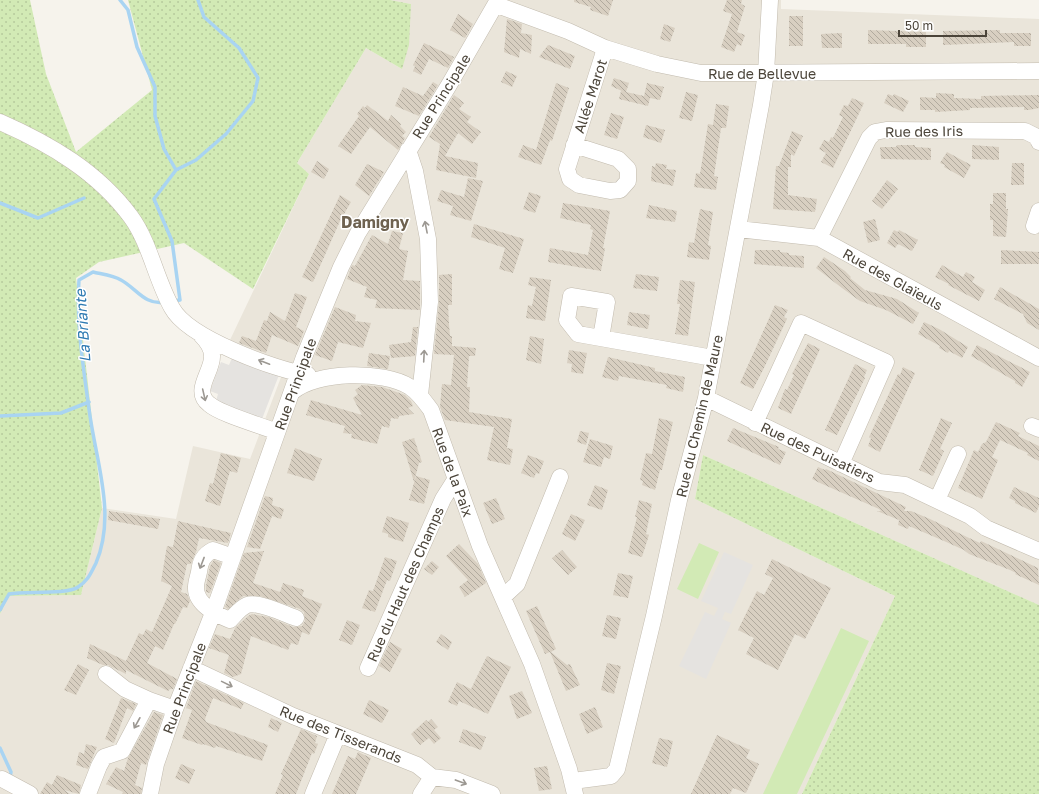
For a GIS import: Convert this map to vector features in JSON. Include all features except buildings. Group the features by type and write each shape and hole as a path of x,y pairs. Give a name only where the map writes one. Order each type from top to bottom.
{"street":[{"name":"Rue du Chemin de Maure","path":"574,788 611,776 617,769 654,616 679,500 706,398 766,73 770,0"},
{"name":"Rue de Bellevue","path":"497,3 568,31 605,48 657,64 701,73 924,70 1039,71"},
{"name":"Rue Principale","path":"150,794 156,764 233,557 277,432 341,267 358,233 497,3"},
{"name":"Allée Marot","path":"574,145 605,48"},
{"path":"0,122 35,138 68,157 110,193 132,218 148,249 164,291 174,312 200,334 208,343 212,358 203,387 205,401 218,409 277,432"},
{"name":"Rue des Iris","path":"819,238 869,138 875,132 886,130 1025,131 1037,137 1039,142"},
{"path":"408,150 415,171 428,239 430,302 420,395"},
{"path":"1034,226 1039,211"},
{"name":"Rue des Glaïeuls","path":"738,230 819,238 1039,358"},
{"path":"755,423 801,323 886,362 841,464"},
{"path":"200,334 230,349 299,373 322,378"},
{"path":"601,338 713,358"},
{"path":"212,358 220,352 230,349"},
{"path":"292,392 298,386 322,378 363,375 385,378 410,387 420,395"},
{"name":"Rue de la Paix","path":"420,395 431,410 480,546 532,664 574,788"},
{"name":"Rue des Puisatiers","path":"706,398 879,482 905,485 970,516 986,528 1039,551"},
{"path":"937,500 958,454"},
{"path":"503,597 517,584 560,476"},
{"name":"Rue du Haut des Champs","path":"368,668 443,499 455,480"},
{"path":"233,557 213,550 206,554 200,562 196,589 199,598 212,613 230,620 240,609 247,605 257,604 296,618"},
{"name":"Rue des Tisserands","path":"191,668 293,716 417,764 432,777"},
{"path":"106,674 125,689 149,700 176,709"},
{"path":"88,794 104,757 122,751 149,700"},
{"path":"313,794 338,734"},
{"path":"421,794 426,783 432,777 456,780 492,794"},
{"path":"7,782 30,794"}],"shaded area":[{"path":"390,0 781,0 781,9 1039,19 1039,605 703,455 695,499 895,596 802,794 0,794 0,614 9,596 81,595 102,508 176,519 193,446 250,459 286,364 230,340 309,174 297,163 366,48 402,69 411,4"},
{"path":"232,358 279,375 262,419 216,401 218,394 210,391 221,362 229,365"},
{"path":"724,552 753,565 731,614 725,612 722,619 731,623 706,679 679,666 705,612 714,616 718,608 701,601"}],"green space":[{"path":"0,0 30,0 46,74 76,152 152,90 128,0 390,0 411,4 409,45 402,69 366,48 297,163 309,174 253,289 184,243 99,262 76,278 102,508 81,595 9,596 0,614"},
{"path":"703,455 1039,605 1039,794 802,794 895,596 695,499"},
{"path":"699,543 719,552 698,599 677,589"},
{"path":"841,628 869,641 797,794 763,794"}],"waterway":[{"path":"120,0 128,10 137,47 155,87 155,116 164,149 176,170"},
{"name":"La Briante","path":"173,301 180,300 172,241 154,199 176,170 196,160 226,134 253,101 258,78 239,48 204,17 198,0"},
{"path":"0,203 38,218 84,198"},
{"name":"La Briante","path":"0,610 9,594 56,592 78,587 91,573 102,545 105,508 81,348 78,297 79,280 93,272 111,276 126,283 146,299 158,303 165,302"},
{"path":"0,416 61,413 89,402"},
{"path":"0,748 11,772 10,778"}],"district":[{"name":"Damigny","path":"375,222"}]}
